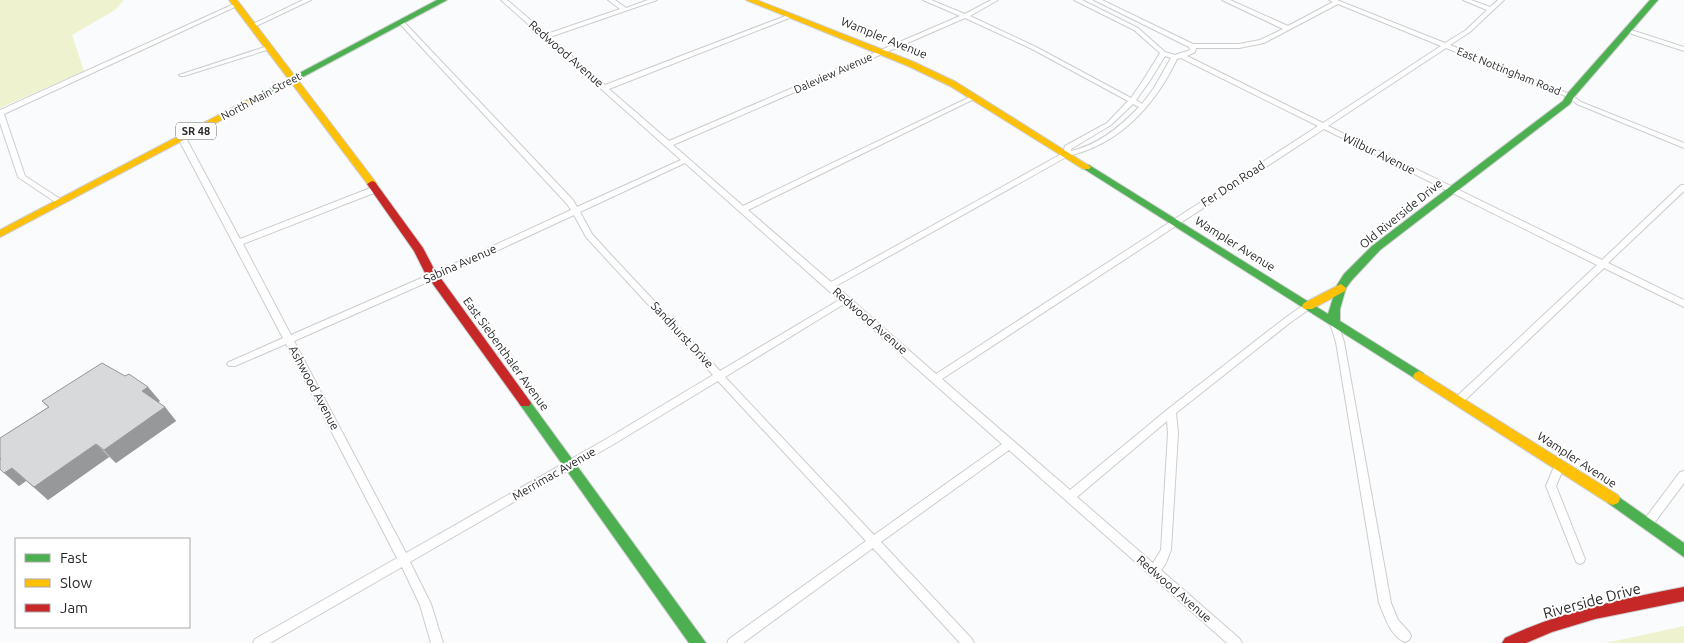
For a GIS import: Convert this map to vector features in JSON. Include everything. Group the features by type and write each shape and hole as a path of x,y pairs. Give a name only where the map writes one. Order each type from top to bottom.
{"street":[{"path":"252,26 308,0"},
{"name":"North Main Street","path":"0,234 443,0"},
{"name":"Redwood Avenue","path":"504,0 548,36 686,160 1236,643"},
{"path":"611,0 625,10"},
{"path":"548,36 654,0"},
{"name":"Wampler Avenue","path":"750,0 927,70 974,97 1560,465 1648,523 1684,551"},
{"path":"926,0 965,16 1058,60 1143,106"},
{"name":"Daleview Avenue","path":"669,144 965,16 995,0"},
{"path":"1066,154 1068,148 1107,125 1132,101 1151,75 1163,53 1136,29 1077,0"},
{"path":"1097,0 1192,46 1250,45 1270,40 1335,1"},
{"path":"1225,0 1289,29"},
{"path":"1466,0 1491,9"},
{"name":"Fer Don Road","path":"936,380 1468,31 1501,0"},
{"name":"Old Riverside Drive","path":"1406,636 1394,624 1385,603 1340,342 1334,323 1334,309 1341,288 1348,277 1376,248 1567,102 1570,96 1654,0"},
{"name":"East Nottingham Road","path":"1335,1 1570,96 1579,103 1684,146"},
{"path":"61,202 22,177 0,113 234,3"},
{"name":"East Siebenthaler Avenue","path":"234,3 294,79 376,189 419,250 433,276 698,643"},
{"path":"606,88 790,16"},
{"name":"Sandhurst Drive","path":"401,22 560,191 576,210 588,235 968,643"},
{"path":"1628,31 1684,49"},
{"path":"830,286 1066,154 1078,153 1116,132 1132,120 1159,88 1179,57 1193,50 1192,46"},
{"path":"182,75 268,48"},
{"name":"Wilbur Avenue","path":"1163,53 1179,57 1684,304"},
{"path":"743,209 974,97"},
{"name":"Ashwood Avenue","path":"182,138 404,560 425,604 437,643"},
{"name":"Sabina Avenue","path":"232,364 433,276 686,160"},
{"path":"1458,401 1684,187"},
{"path":"238,243 376,189"},
{"path":"1070,496 1171,412 1288,320 1308,306 1341,288"},
{"name":"Merrimac Avenue","path":"259,643 570,465 845,300"},
{"path":"1154,571 1161,562 1166,550 1173,433 1171,412"},
{"path":"733,643 1010,444"},
{"path":"1560,465 1551,486 1580,559"},
{"path":"1648,523 1684,475"},
{"name":"Riverside Drive","path":"1510,643 1544,628 1584,615 1684,594"}],"green space":[{"path":"0,0 124,0 115,10 72,35 84,71 0,108"},
{"path":"1684,626 1684,643 1606,643"}],"building":[{"path":"102,363 125,376 129,374 148,387 142,391 165,407 104,450 96,444 34,487 12,468 4,473 0,469 0,438 49,407 42,401"}],"traffic: fast":[{"path":"266,93 443,0"},
{"path":"1334,323 1334,309 1341,288 1348,277 1376,248 1567,102 1570,96 1654,0"},
{"path":"1086,167 1419,376"},
{"path":"525,403 698,643"},
{"path":"1613,499 1684,551"}],"traffic: slow":[{"path":"233,0 372,184"},
{"path":"750,0 911,64 953,84 1086,167"},
{"path":"0,234 266,93"},
{"path":"1308,306 1341,288"},
{"path":"1419,376 1613,499"}],"traffic: jam":[{"path":"372,184 419,250 429,270 525,403"},
{"path":"1510,643 1531,633 1573,618 1684,594"}]}
